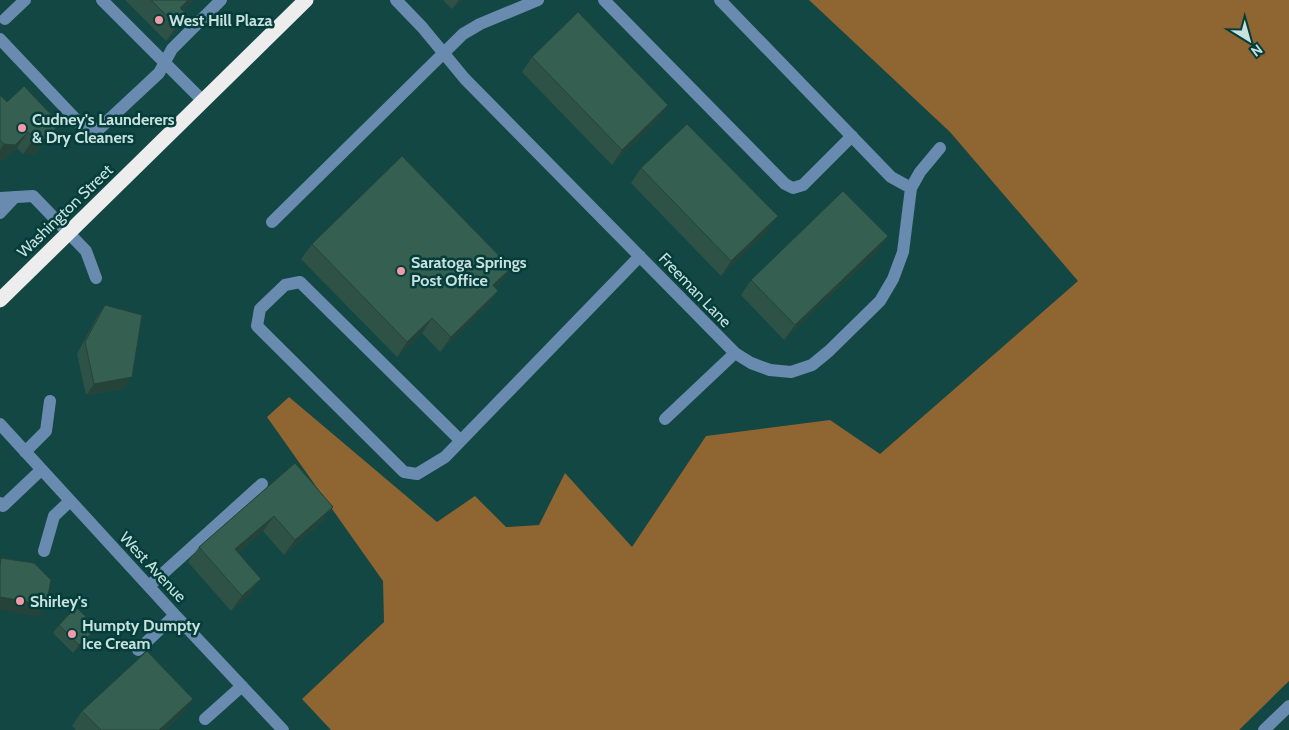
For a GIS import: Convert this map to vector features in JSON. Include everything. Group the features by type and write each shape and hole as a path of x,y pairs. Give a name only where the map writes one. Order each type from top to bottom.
{"highway":[{"name":"Washington Street","path":"0,300 306,0"}],"street":[{"path":"5,19 25,0"},
{"path":"102,0 203,101"},
{"path":"0,39 86,130 91,131 99,129 159,73 172,49 221,0"},
{"name":"Freeman Lane","path":"396,0 422,27 465,79 734,353 751,363 770,370 791,372 812,365 880,301 893,279 903,252 911,188 920,172 940,148"},
{"path":"272,222 463,34 480,24 538,0"},
{"path":"604,0 785,184 792,188 803,185 852,136"},
{"path":"720,0 891,177 911,188"},
{"path":"0,198 33,196 86,251 96,278"},
{"path":"0,213 15,197"},
{"path":"460,440 300,282 285,285 260,309 257,326 404,472 417,474 445,457 640,256"},
{"path":"665,419 734,353"},
{"path":"24,452 46,431 50,401"},
{"name":"West Avenue","path":"0,424 283,730"},
{"path":"1,506 41,470"},
{"path":"149,586 262,484"},
{"path":"44,551 54,516 70,501"},
{"path":"138,650 176,615"},
{"path":"205,719 242,686"},
{"path":"1264,730 1289,706"}],"shaded area":[{"path":"809,0 1289,0 1289,681 1239,730 331,730 302,699 384,622 383,581 267,417 289,397 437,522 475,496 506,527 539,525 565,473 632,547 706,436 830,420 880,454 1078,281 950,132"}],"building":[{"path":"151,0 188,0 180,8 188,15 177,26"},
{"path":"578,12 668,105 622,150 532,57"},
{"path":"24,86 60,124 45,139 34,139 28,132 15,145 4,144 0,140 0,95 7,102"},
{"path":"687,124 778,216 731,261 641,168"},
{"name":"Saratoga Springs Post Office","path":"402,156 511,268 493,285 498,291 451,337 432,318 407,342 312,244"},
{"path":"843,191 888,236 795,325 751,280"},
{"path":"105,305 142,315 132,377 94,384 85,342"},
{"path":"295,463 333,507 295,540 274,516 235,549 261,579 242,596 199,547"},
{"path":"1,558 34,563 51,580 46,605 0,597"},
{"path":"76,607 97,628 79,645 59,625"},
{"path":"147,651 193,699 159,730 101,730 82,711"}],"place":[{"name":"West Hill Plaza","path":"159,20"},
{"name":"Cudney's Launderers & Dry Cleaners","path":"22,128"},
{"name":"Saratoga Springs Post Office","path":"401,271"},
{"name":"Shirley's","path":"20,601"},
{"name":"Humpty Dumpty Ice Cream","path":"72,634"}]}
